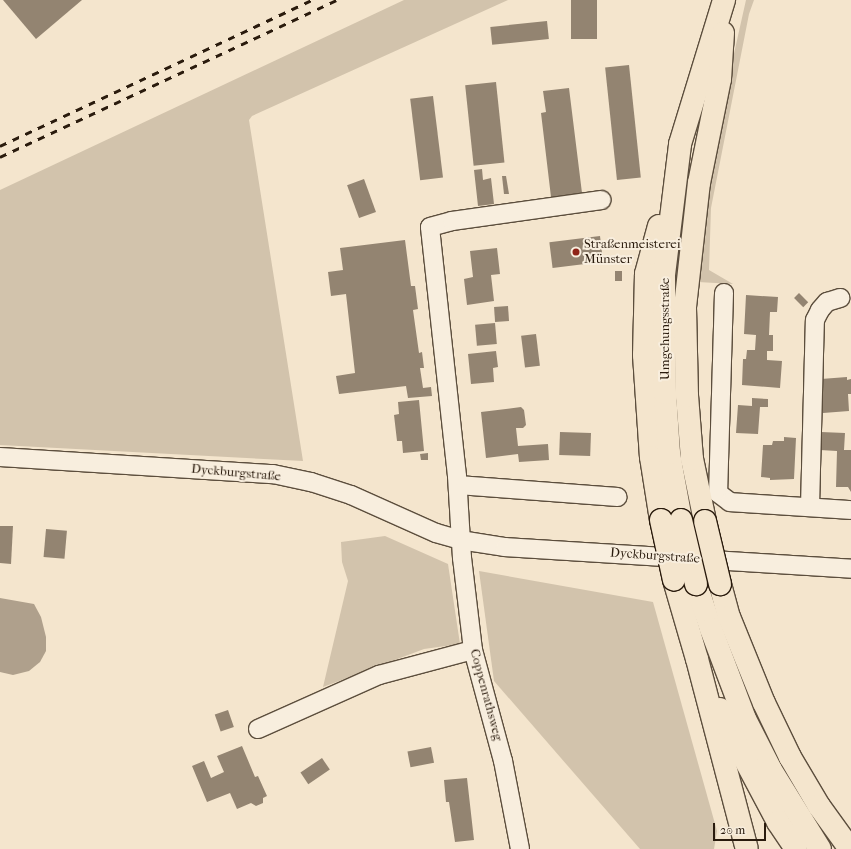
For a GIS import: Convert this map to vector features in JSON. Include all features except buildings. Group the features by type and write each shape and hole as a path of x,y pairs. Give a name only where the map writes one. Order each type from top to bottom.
{"highway":[{"name":"Umgehungsstraße","path":"671,520 651,457 644,355 646,274 680,144 724,0"},
{"name":"Umgehungsstraße","path":"724,0 720,79 699,183 685,307 686,396 692,459 705,521 729,617 764,703 790,757 819,806 850,849"},
{"path":"671,520 674,580 697,659 747,849"},
{"path":"671,520 696,584 710,629 745,719 771,770 820,849"},
{"path":"697,659 735,742 778,822 796,849"}],"street":[{"path":"460,540 458,485 430,227 452,221 602,200"},
{"path":"724,293 718,493 730,502 851,510"},
{"path":"810,507 815,320 820,310 827,302 840,298"},
{"name":"Dyckburgstraße","path":"0,457 273,474 311,482 351,495 436,533 460,540 505,547 851,569"},
{"path":"458,485 618,497"},
{"name":"Coppenrathsweg","path":"460,540 473,650 503,761 520,849"},
{"path":"258,729 379,675 473,650"}],"shaded area":[{"path":"404,0 508,0 252,116 249,120 303,461 0,445 0,190"},
{"path":"746,0 754,0 749,14 711,208 709,270 733,284 698,282 700,205"},
{"path":"385,536 448,564 460,644 424,649 323,687 348,581 342,562 341,542"},
{"path":"479,571 653,602 717,831 714,849 640,849 494,681"},
{"path":"0,598 34,604 41,617 46,637 46,651 40,662 29,671 13,675 0,672"}],"railway":[{"path":"0,146 311,0"},
{"path":"0,157 336,0"}],"place":[{"name":"Straßenmeisterei Münster","path":"576,252"}]}
